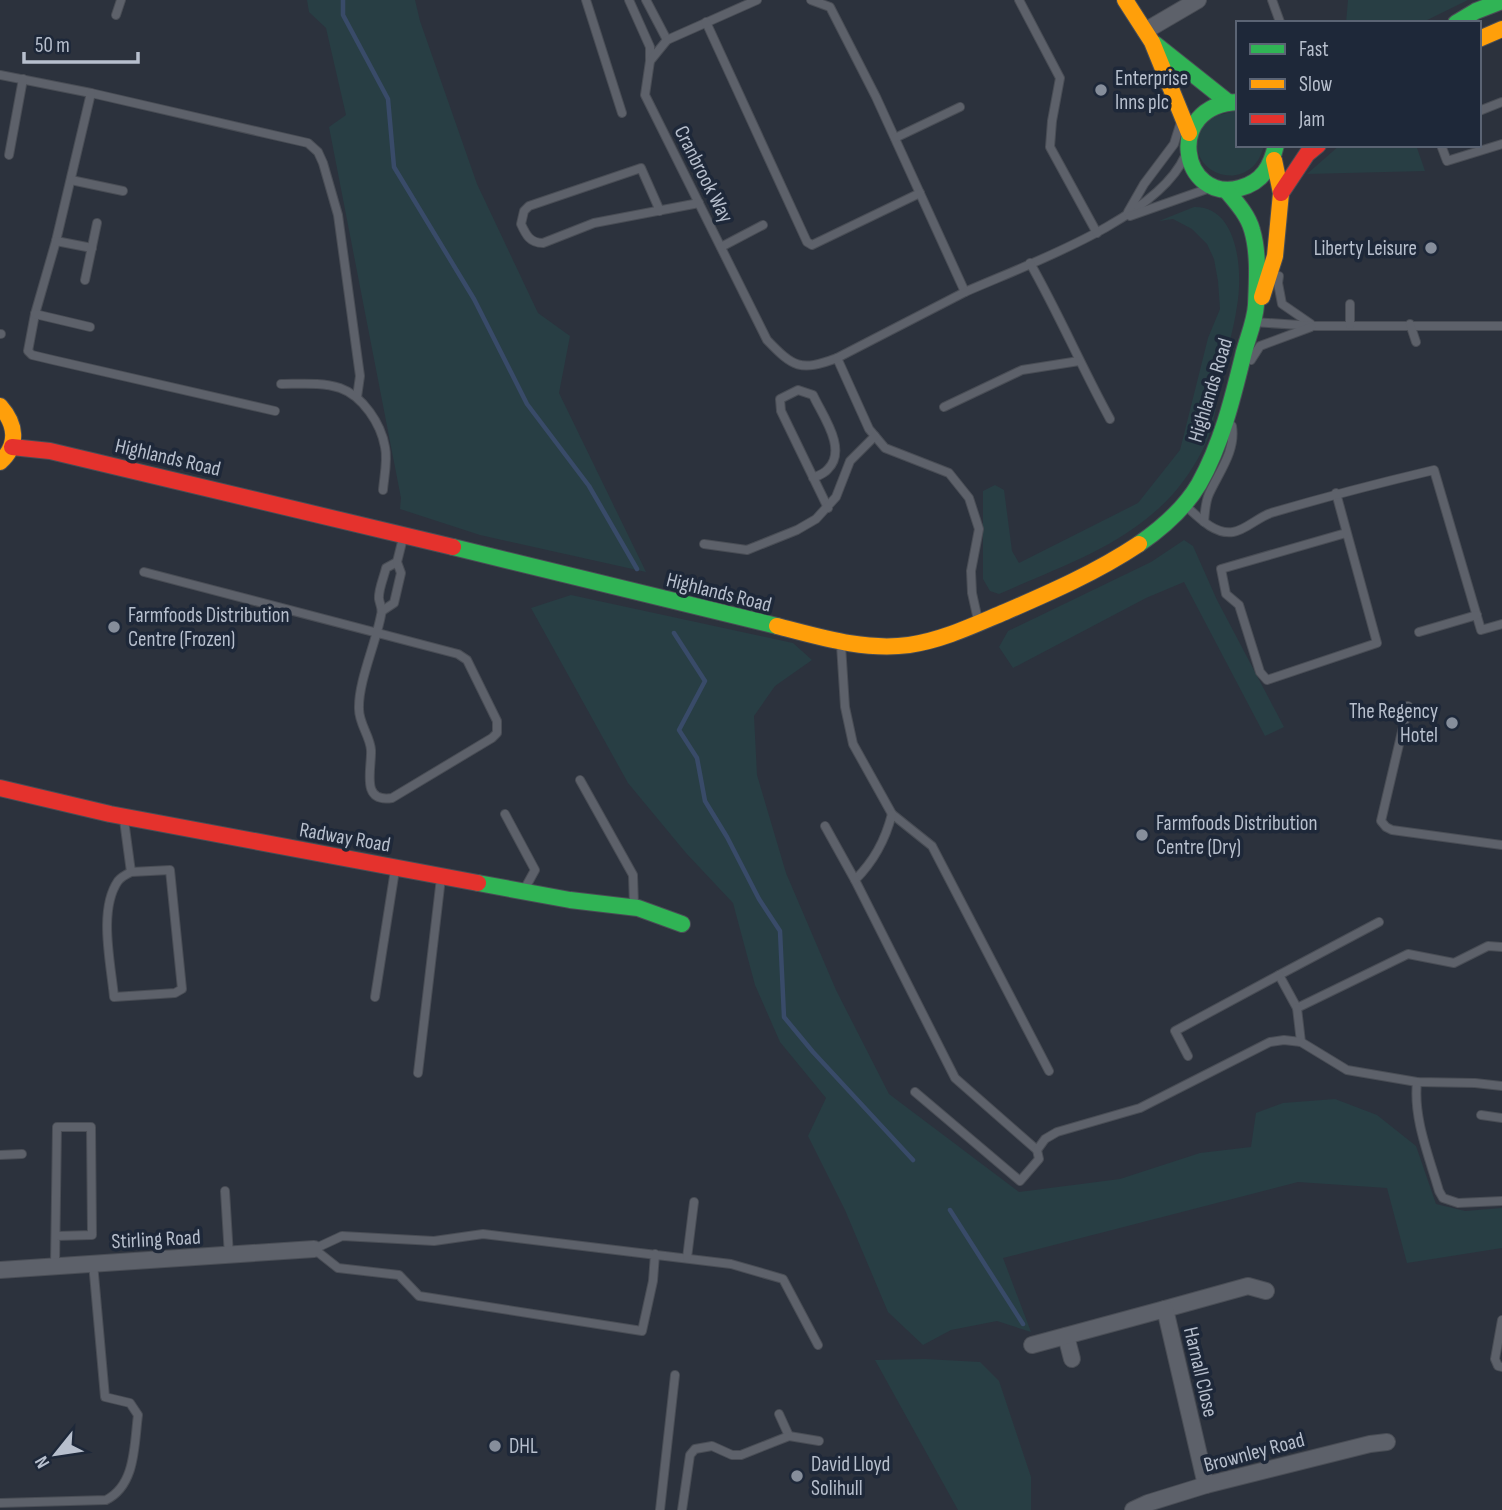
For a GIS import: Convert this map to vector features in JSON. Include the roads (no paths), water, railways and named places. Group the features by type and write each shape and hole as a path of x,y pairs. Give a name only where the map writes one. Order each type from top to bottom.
{"street":[{"path":"1125,0 1149,37 1189,133"},
{"path":"1149,37 1198,0"},
{"path":"1459,21 1502,1"},
{"path":"1481,38 1502,29"},
{"path":"1149,37 1233,102"},
{"path":"1187,150 1189,133 1204,111 1215,105 1233,102"},
{"path":"1280,193 1307,154 1316,147"},
{"path":"1219,188 1238,190 1250,187 1260,180 1275,149"},
{"name":"Highlands Road","path":"12,447 50,451 841,642 879,646 908,645 942,638 1056,590 1121,556 1157,532 1184,505 1198,485 1213,456 1229,411 1254,315 1266,289 1275,256 1280,193 1275,149"},
{"name":"Highlands Road","path":"1187,150 1196,172 1219,188 1241,209 1252,230 1256,264 1254,315"},
{"path":"0,406 10,416 15,432 12,447 0,462"},
{"name":"Radway Road","path":"0,788 124,817 570,900 634,908 681,924"},
{"name":"Stirling Road","path":"0,1270 314,1249"},
{"name":"Harnall Close","path":"1032,1345 1248,1286 1266,1291"},
{"name":"Harnall Close","path":"1165,1309 1206,1485"},
{"path":"1066,1336 1072,1359"},
{"name":"Brownley Road","path":"1133,1510 1206,1485 1387,1442"}],"lane":[{"path":"116,15 121,0"},
{"path":"586,0 622,113"},
{"path":"629,0 650,47 650,61"},
{"path":"646,0 667,40"},
{"path":"650,61 667,40 757,0"},
{"path":"811,0 830,7 895,138 965,292"},
{"path":"1019,0 1060,78 1050,147 1097,233"},
{"path":"1272,0 1280,21"},
{"path":"706,22 807,242 812,245 920,194"},
{"name":"Cranbrook Way","path":"650,61 645,95 767,340 787,360 813,367 837,358 965,292 1125,218"},
{"path":"0,75 308,143 318,152 338,215 360,376 356,397"},
{"path":"9,155 23,79"},
{"path":"91,93 28,345 32,355 275,411"},
{"path":"1481,110 1502,103"},
{"path":"895,138 960,107"},
{"path":"1125,218 1144,184 1174,144 1183,116"},
{"path":"1442,147 1447,161 1502,144"},
{"path":"1125,218 1166,183 1181,164 1187,150"},
{"path":"660,211 641,168 529,206 524,211 522,224 530,239 543,243 594,223 660,211 699,203"},
{"path":"71,180 123,191"},
{"path":"1125,218 1219,188"},
{"path":"85,280 97,223"},
{"path":"721,247 763,225"},
{"path":"1277,233 1283,243 1278,283 1282,304 1314,326"},
{"path":"56,241 92,248"},
{"path":"1030,264 1110,419"},
{"path":"1350,304 1350,325"},
{"path":"35,314 90,327"},
{"path":"1254,315 1314,326 1502,326"},
{"path":"1410,324 1416,342"},
{"path":"1235,382 1260,346 1314,326"},
{"path":"837,358 869,429 885,448 949,473 969,498 979,529 971,571 972,593 979,623"},
{"path":"944,407 1022,370 1079,361"},
{"path":"281,384 320,384 341,388 356,397 377,425 385,447 383,490"},
{"path":"813,478 828,470 835,459 836,445 813,395 798,390 780,398 781,411 813,478 828,508"},
{"path":"1204,522 1208,497 1226,462 1233,435 1229,411"},
{"path":"704,544 747,550 797,530 828,508 836,497 850,461 875,436"},
{"path":"1184,505 1204,522 1224,532 1235,532 1263,516 1336,494 1434,470 1481,630 1502,624"},
{"path":"1336,494 1377,643 1267,680 1260,673 1239,605 1226,594 1221,569 1346,533"},
{"path":"144,572 376,633 458,654 467,660 497,721 497,733 392,798 383,799 374,794 369,781 371,748 359,717 359,705 376,633 383,611 394,603 401,573 397,562 404,536"},
{"path":"383,611 378,597 386,568 397,562"},
{"path":"1419,632 1477,615"},
{"path":"841,642 845,707 853,744 892,814 932,846 1049,1071"},
{"path":"1408,706 1381,821 1392,830 1502,845"},
{"path":"580,780 633,875 634,908"},
{"path":"505,814 535,870 524,890"},
{"path":"855,880 869,865 887,836 892,814"},
{"path":"124,817 131,872"},
{"path":"825,825 955,1079 1037,1150 1039,1159 1020,1181 915,1092"},
{"path":"375,997 396,867"},
{"path":"170,870 182,989 175,993 114,997 107,915 110,898 119,879 131,872 170,870"},
{"path":"418,1073 441,875"},
{"path":"1188,1056 1175,1031 1379,922"},
{"path":"1297,1008 1408,954 1454,964 1488,946 1502,947"},
{"path":"1279,975 1297,1008 1301,1042"},
{"path":"1037,1150 1045,1139 1057,1132 1140,1108 1270,1042 1284,1040 1301,1042 1347,1070 1418,1082 1501,1085"},
{"path":"1418,1082 1415,1100 1438,1191 1443,1198 1458,1203 1502,1202"},
{"path":"1481,1115 1502,1118"},
{"path":"55,1266 57,1127 91,1127 92,1235 56,1236"},
{"path":"0,1155 22,1154"},
{"path":"225,1191 229,1256"},
{"path":"687,1258 694,1202"},
{"path":"655,1254 653,1281 642,1331 419,1296 399,1275 338,1268 314,1249 342,1236 434,1241 483,1234 655,1254 731,1264 783,1279 818,1345"},
{"path":"0,1503 106,1500 118,1494 128,1479 138,1415 130,1403 105,1397 93,1263"},
{"path":"1502,1320 1495,1359 1498,1366 1502,1367"},
{"path":"660,1510 675,1375"},
{"path":"779,1414 789,1436"},
{"path":"682,1510 690,1455 695,1449 712,1446 732,1455 741,1455 789,1436 819,1441"}],"waterway":[{"path":"343,0 343,15 388,99 394,167 474,299 527,404 589,486 637,569"},
{"path":"674,633 705,681 679,730 697,758 705,801 759,899 780,931 784,1017 913,1160"},
{"path":"950,1210 1023,1324"}],"place":[{"name":"Enterprise Inns plc","path":"1101,90"},
{"name":"Liberty Leisure","path":"1431,248"},
{"name":"Farmfoods Distribution Centre (Frozen)","path":"114,627"},
{"name":"The Regency Hotel","path":"1452,723"},
{"name":"Farmfoods Distribution Centre (Dry)","path":"1142,835"},
{"name":"DHL","path":"495,1446"},
{"name":"David Lloyd Solihull","path":"797,1476"}]}
